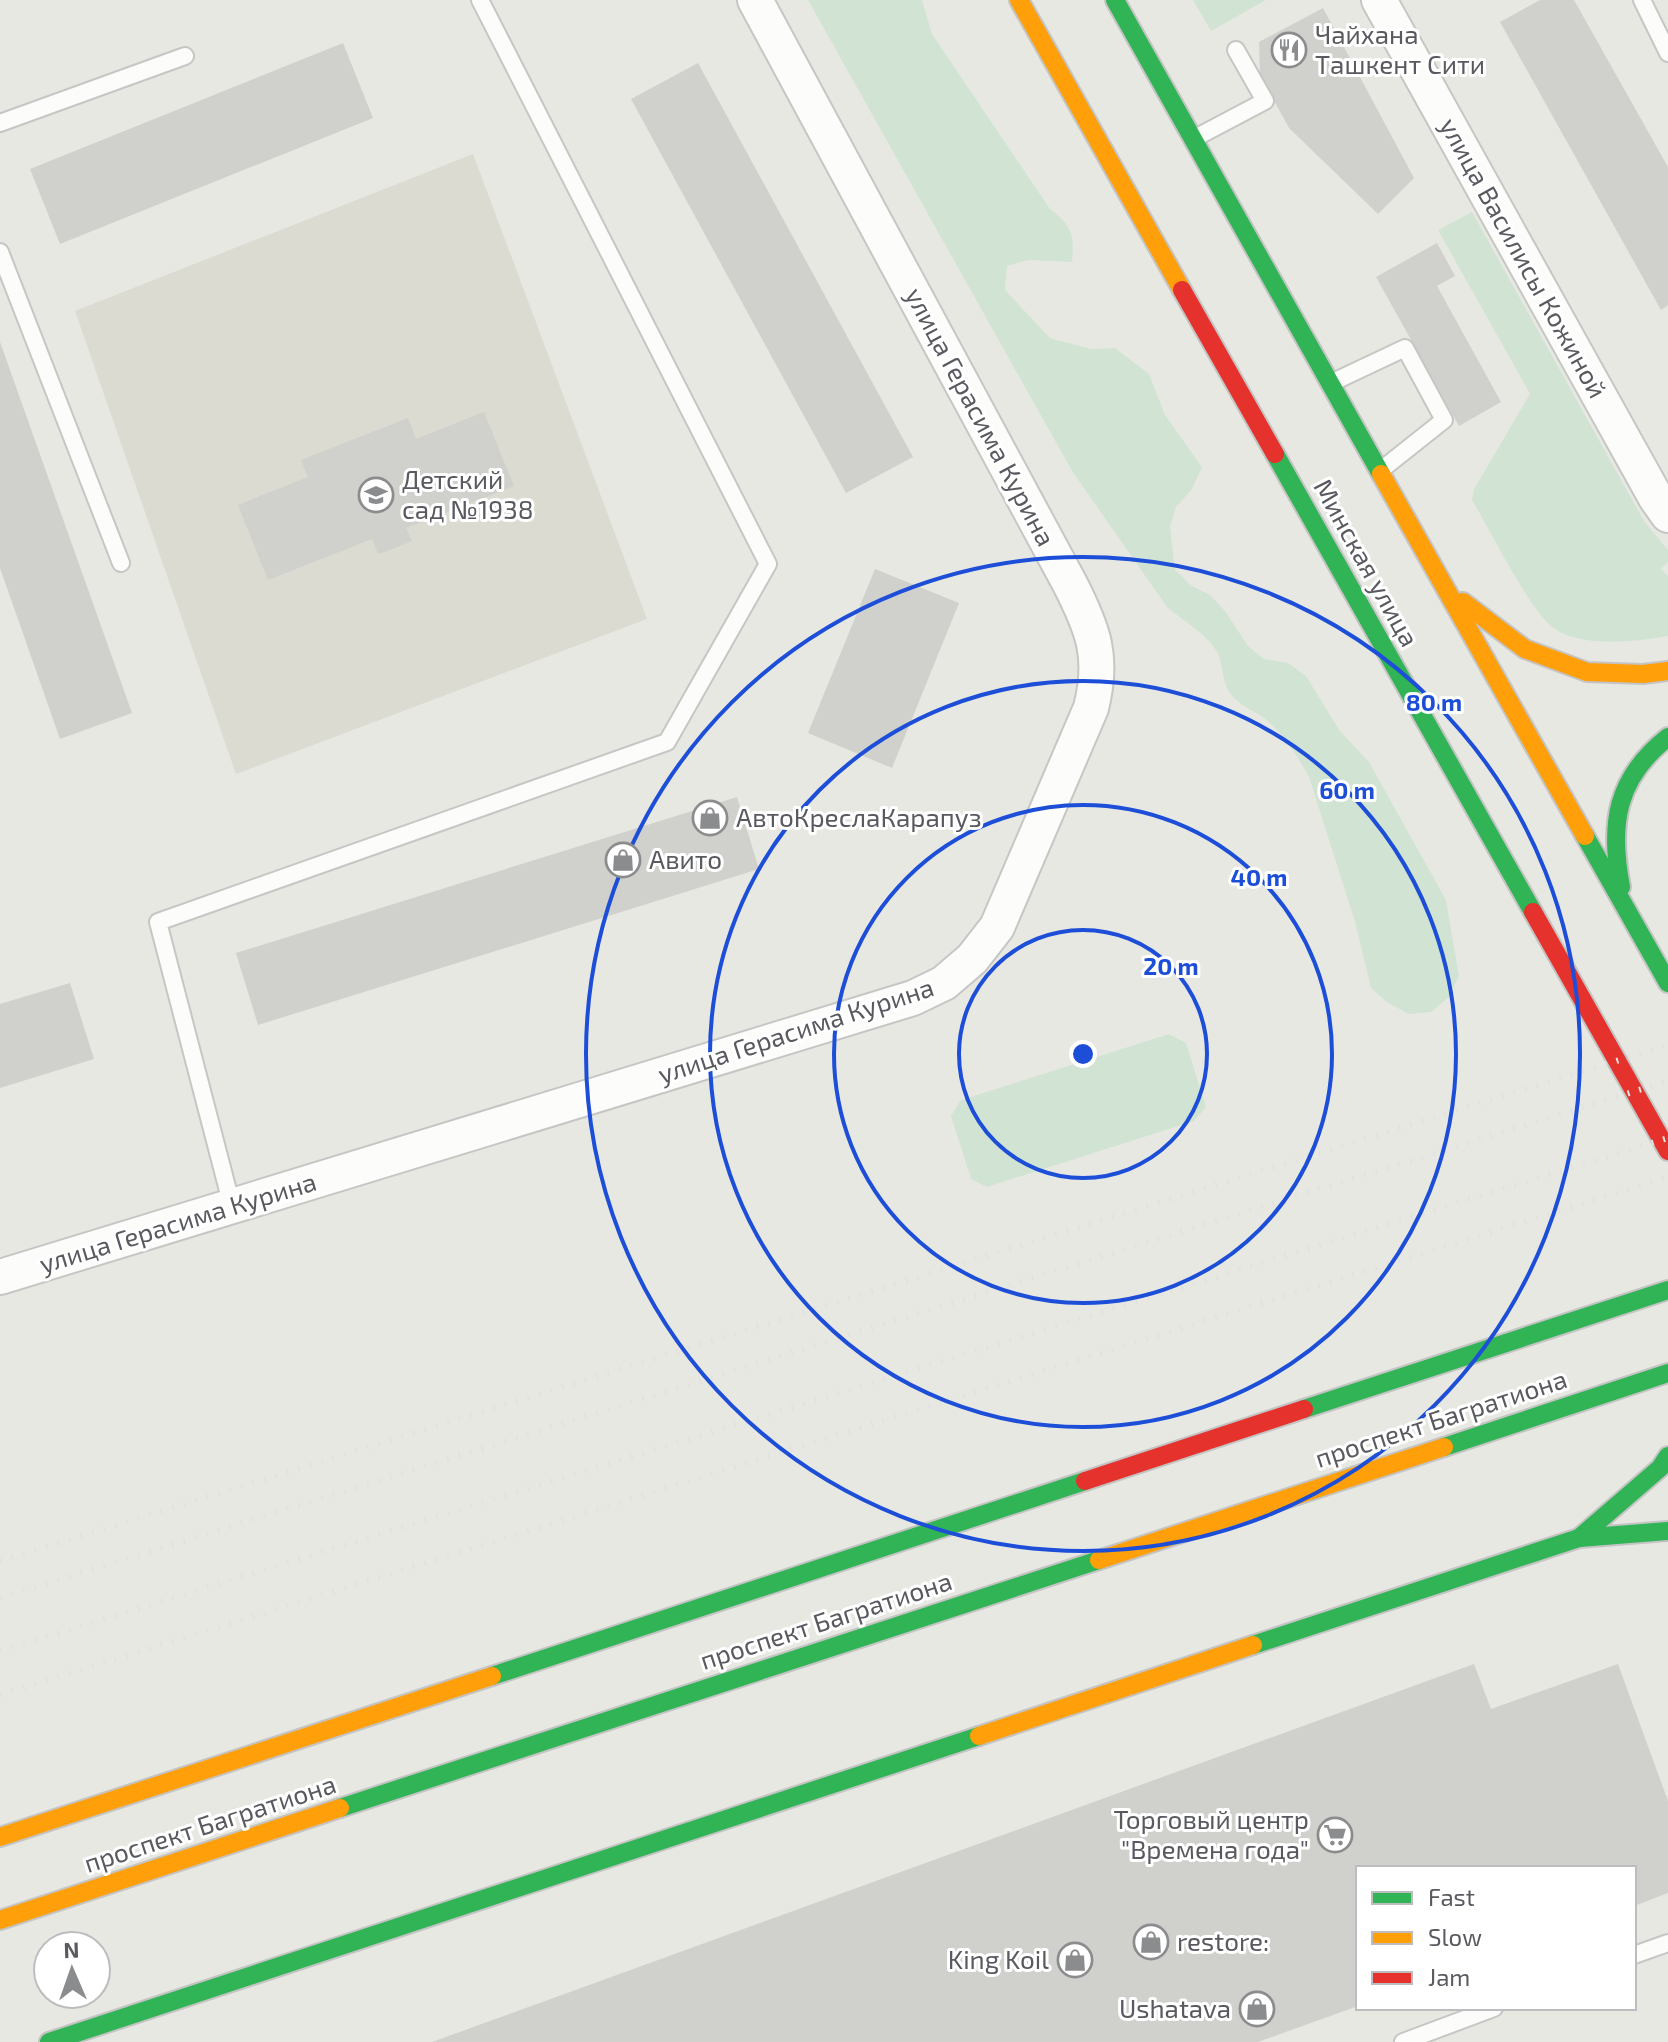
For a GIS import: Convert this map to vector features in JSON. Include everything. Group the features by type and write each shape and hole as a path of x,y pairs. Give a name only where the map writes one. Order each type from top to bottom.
{"main road":[{"name":"Минская улица","path":"1019,0 1668,1151"},
{"path":"1115,0 1668,983"},
{"path":"1447,590 1525,649 1550,659 1587,672 1643,674 1668,671"},
{"path":"1627,909 1615,863 1616,822 1622,796 1635,766 1654,746 1668,737"},
{"name":"проспект Багратиона","path":"0,1837 1668,1290"},
{"name":"проспект Багратиона","path":"0,1920 1668,1373"},
{"path":"1579,1538 1660,1468 1668,1456"},
{"path":"49,2042 1579,1538 1668,1531"}],"street":[{"name":"улица Герасима Курина","path":"0,1277 913,998 944,983 972,959 997,927 1091,708 1098,681 1097,654 1088,620 1070,584 755,0"},
{"name":"улица Василисы Кожиной","path":"1379,0 1668,515"}],"lane":[{"path":"232,1206 158,922 667,742 768,564 480,0"},
{"path":"1642,0 1668,53"},
{"path":"1193,139 1265,101 1236,50"},
{"path":"0,123 185,56"},
{"path":"0,252 121,563"},
{"path":"1331,383 1405,348 1444,420 1380,471"},
{"path":"1636,1954 1668,1943"},
{"path":"1403,2042 1489,2010"}],"shaded area":[{"path":"473,154 647,619 236,774 75,311"}],"green space":[{"path":"808,0 922,0 932,34 1050,209 1067,226 1073,245 1072,262 1029,260 1007,266 1005,290 1050,338 1091,349 1115,348 1149,374 1165,415 1202,467 1192,489 1176,507 1170,527 1175,570 1192,586 1210,595 1225,611 1248,646 1264,659 1288,663 1306,676 1340,731 1369,762 1446,900 1459,976 1449,997 1431,1012 1409,1014 1388,1003 1371,988 1355,922 1309,777 1275,728 1230,693 1217,652 1201,633 1167,607 1072,471"},
{"path":"1193,0 1266,0 1211,31"},
{"path":"1472,212 1644,521 1668,550 1668,562 1661,569 1668,576 1668,636 1592,641 1563,634 1552,627 1532,604 1472,500 1474,489 1530,394 1438,230"},
{"path":"1169,1034 1186,1043 1206,1107 1194,1121 987,1187 971,1179 951,1116 961,1100"}],"building":[{"path":"1540,0 1574,0 1668,167 1668,305 1661,310 1500,22"},
{"path":"1323,8 1414,178 1378,214 1289,128 1260,75 1259,42"},
{"path":"343,43 373,118 60,244 30,169"},
{"path":"698,63 913,457 846,493 631,99"},
{"path":"1437,243 1455,276 1437,286 1501,402 1459,426 1376,277"},
{"path":"0,342 132,713 60,739 0,568"},
{"name":"Детский сад №1938","path":"484,412 514,486 406,528 412,541 395,548 378,554 372,539 268,580 238,505 308,477 301,460 408,418 416,439"},
{"path":"875,569 959,603 892,768 808,733"},
{"path":"737,797 759,869 258,1025 236,953"},
{"path":"70,983 94,1059 0,1088 0,1004"},
{"name":"Торговый центр \"Времена года\"","path":"1474,1664 1491,1709 1618,1664 1668,1801 1668,1893 1636,1905 1636,1866 1356,1866 1356,2007 1258,2042 432,2042"}],"railway":[{"path":"0,1561 1668,1045"},
{"path":"0,1598 1668,1081"},
{"path":"0,1651 1668,1138"},
{"path":"0,1695 1668,1177"}],"traffic: fast":[{"path":"1115,0 1381,474"},
{"path":"1275,454 1533,912"},
{"path":"1621,887 1616,843 1620,804 1637,769 1668,737"},
{"path":"1585,836 1668,983"},
{"path":"1304,1409 1668,1290"},
{"path":"1444,1447 1668,1373"},
{"path":"1579,1538 1660,1468 1668,1456"},
{"path":"492,1676 1085,1481"},
{"path":"1253,1645 1579,1538 1668,1531"},
{"path":"340,1808 1099,1560"},
{"path":"49,2042 979,1736"}],"traffic: slow":[{"path":"1019,0 1182,290"},
{"path":"1381,474 1585,836"},
{"path":"1463,602 1525,649 1587,672 1643,674 1668,671"},
{"path":"1099,1560 1444,1447"},
{"path":"979,1736 1253,1645"},
{"path":"0,1837 492,1676"},
{"path":"0,1920 340,1808"}],"traffic: jam":[{"path":"1182,290 1275,454"},
{"path":"1533,912 1668,1151"},
{"path":"1085,1481 1304,1409"}],"place":[{"name":"Чайхана Ташкент Сити","path":"1289,50"},
{"name":"Детский сад №1938","path":"376,495"},
{"name":"АвтоКреслаКарапуз","path":"710,818"},
{"name":"Авито","path":"623,860"},
{"name":"Торговый центр \"Времена года\"","path":"1335,1835"},
{"name":"restore:","path":"1151,1942"},
{"name":"King Koil","path":"1075,1960"},
{"name":"Ushatava","path":"1257,2009"}]}
